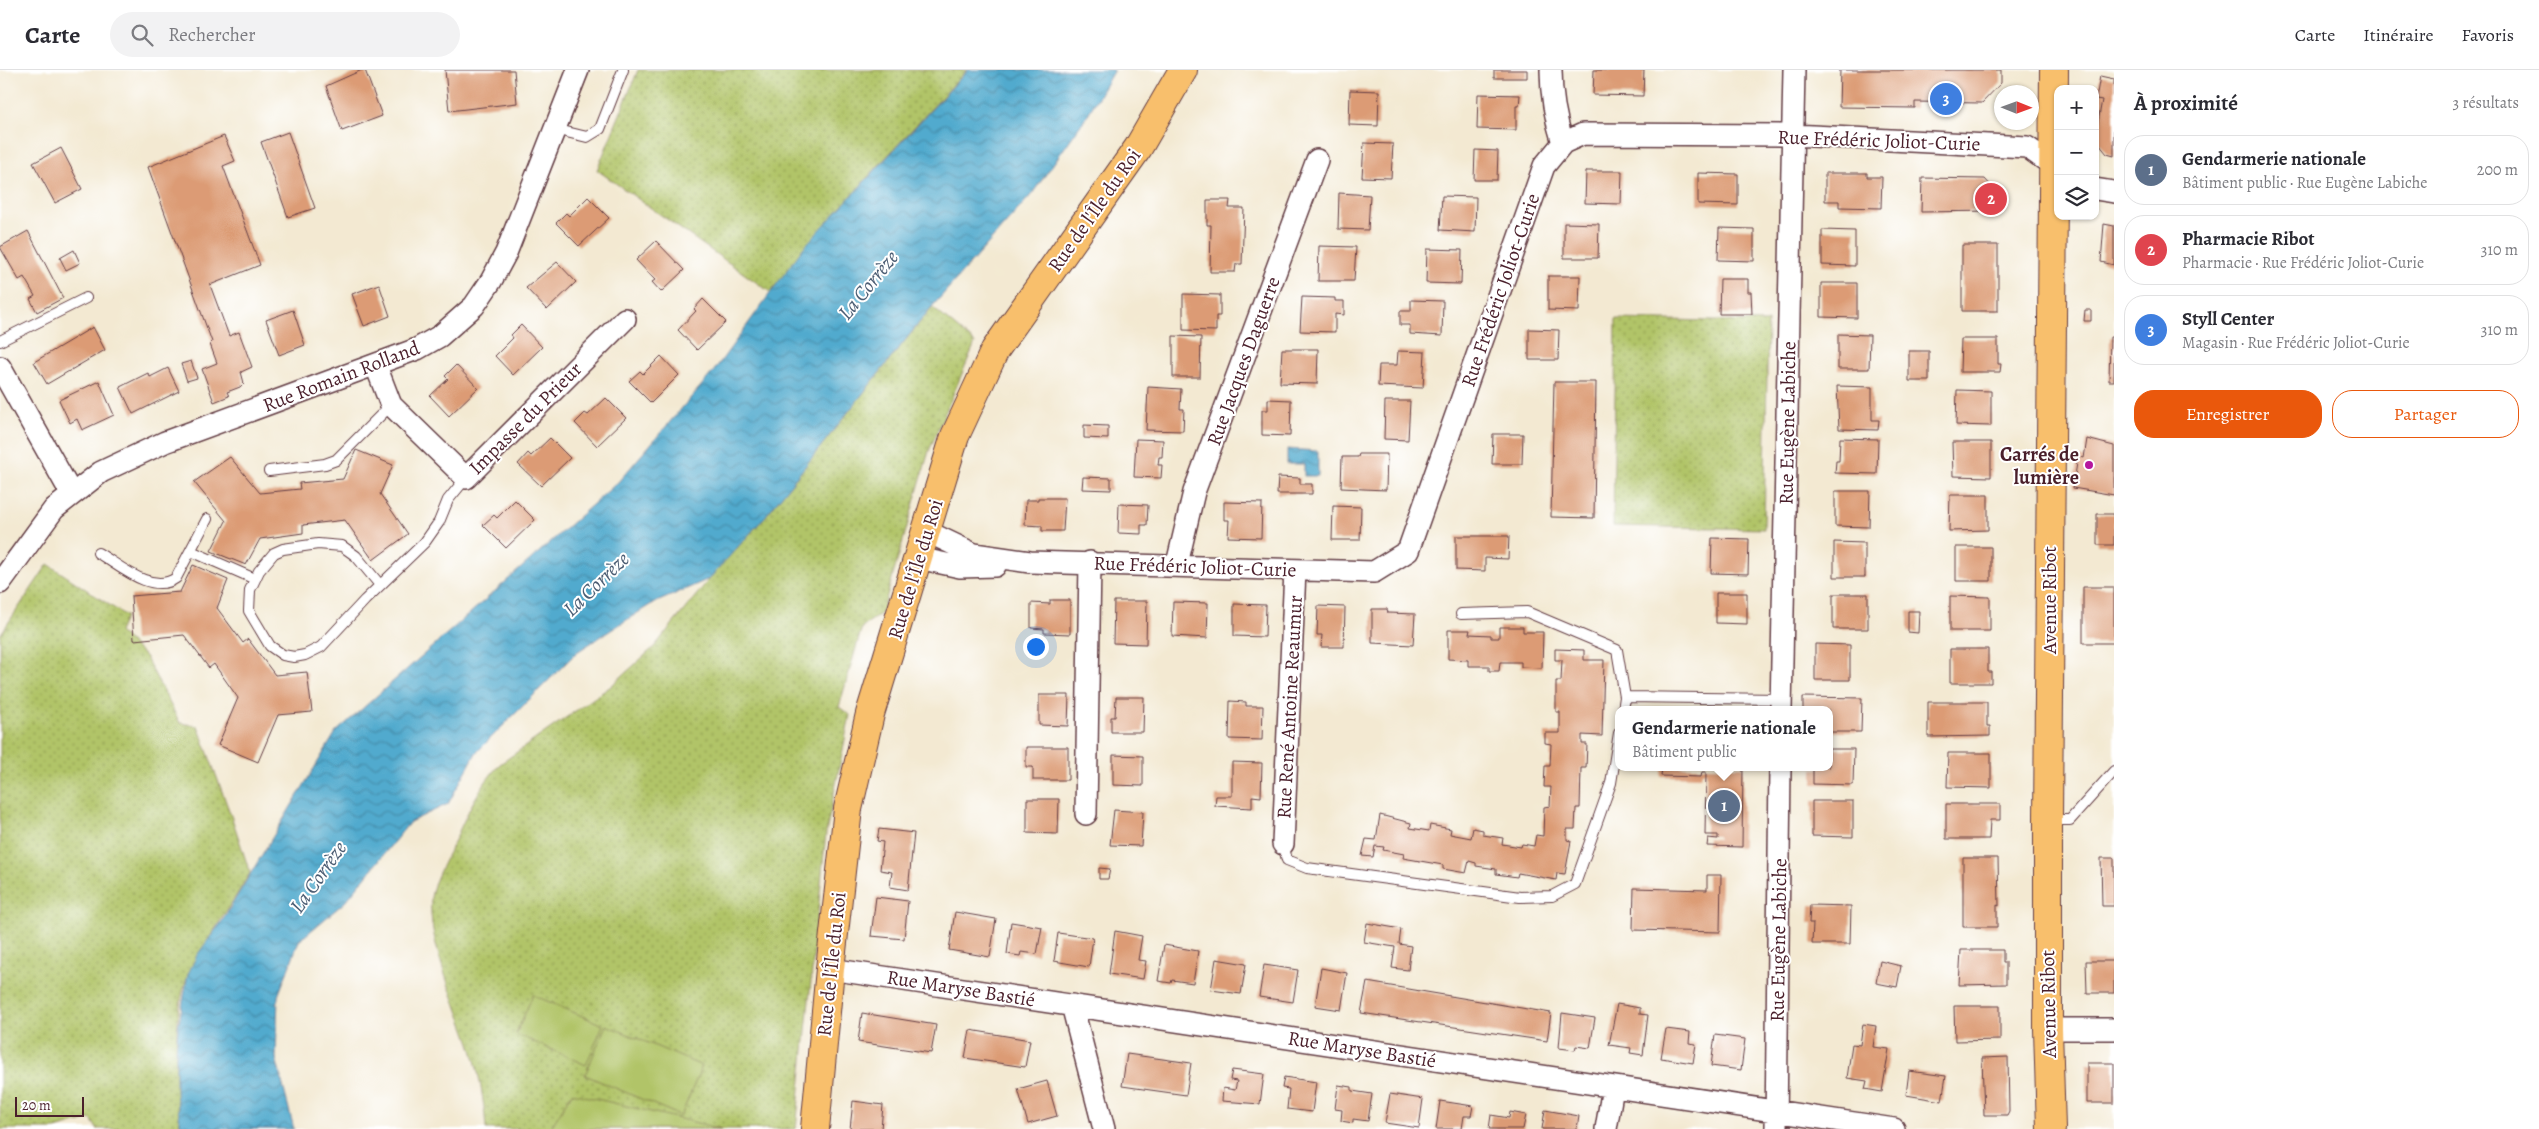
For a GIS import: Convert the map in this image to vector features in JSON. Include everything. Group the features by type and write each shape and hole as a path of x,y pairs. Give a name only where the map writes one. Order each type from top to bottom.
{"main road":[{"name":"Rue de l'Île du Roi","path":"815,1129 830,968 848,809 870,714 955,436 994,350 1138,148 1183,70"},
{"name":"Avenue Ribot","path":"2054,70 2055,130"},
{"name":"Avenue Ribot","path":"2051,1129 2048,1030 2048,820 2055,175"}],"street":[{"name":"Rue Romain Rolland","path":"0,583 38,528 71,494 101,472 138,453 417,350 440,336 474,306 491,281 506,253 578,70"},
{"path":"1551,70 1551,93 1555,119 1563,143"},
{"name":"Rue Eugène Labiche","path":"1781,704 1794,70"},
{"name":"Rue Frédéric Joliot-Curie","path":"918,558 960,567 980,568 1030,562 1090,562 1374,572 1408,551 1544,166 1563,143 1583,134 1793,135 2027,147 2054,166"},
{"name":"Rue Jacques Daguerre","path":"1177,564 1194,492 1317,160"},
{"path":"2099,190 2114,192"},
{"name":"Impasse du Prieur","path":"376,366 391,405 466,478 625,319"},
{"path":"0,366 71,494"},
{"name":"Rue Frédéric Joliot-Curie","path":"926,531 974,554 1030,562"},
{"path":"1086,814 1090,562"},
{"name":"Rue René Antoine Reaumur","path":"1282,844 1295,570"},
{"name":"Rue Eugène Labiche","path":"1776,1121 1780,771"},
{"name":"Rue Maryse Bastié","path":"830,968 1613,1087 1776,1121 1894,1129"},
{"path":"1072,1005 1104,1129"},
{"path":"2048,1030 2114,1029"},
{"path":"1606,1129 1613,1087"}],"lane":[{"path":"554,130 587,137 600,129 623,70"},
{"path":"0,341 86,298"},
{"path":"269,471 325,464 336,460 391,405"},
{"path":"380,585 356,556 342,546 318,544 274,553 259,571 250,590 249,611 270,646 283,654 294,657 321,647 380,585 425,542 439,522 448,500 466,478"},
{"path":"98,553 143,580 157,584 169,582 176,578 192,551 207,519"},
{"path":"192,551 255,579"},
{"path":"1461,614 1527,612 1617,650 1625,697 1624,706"},
{"path":"1625,697 1781,704"},
{"path":"1282,844 1287,860 1308,868 1520,897 1552,896 1575,884 1611,783 1615,758"},
{"path":"2048,820 2070,820 2114,771"}],"green space":[{"path":"638,70 967,70 867,178 770,292 597,170"},
{"path":"932,307 975,343 929,451 882,613 862,627 839,707 850,715 826,833 796,1129 486,1129 476,1064 438,952 431,914 432,890 475,799 486,781 500,764 611,686 654,647 720,566 764,518"},
{"path":"1616,319 1768,322 1764,529 1613,526"},
{"path":"48,564 126,616 119,632 145,656 180,723 198,726 250,873 203,949 183,989 177,1028 176,1050 177,1094 181,1129 97,1129 91,1119 55,1129 0,1129 0,635"},
{"path":"533,995 603,1025 586,1065 516,1034"},
{"path":"606,1025 702,1066 681,1116 585,1075"},
{"path":"572,1093 722,1129 550,1129"}],"water":[{"name":"La Corrèze","path":"968,70 1114,70 1087,116 1032,194 930,309 764,518 709,579 650,605 577,652 476,753 448,804 410,822 346,901 299,941 278,996 276,1058 294,1129 181,1129 176,1093 176,1053 178,1028 188,974 197,955 222,921 336,732 618,482 713,372 803,248"},
{"path":"1287,449 1318,451 1318,476 1304,476 1304,464 1287,464"}],"building":[{"path":"365,70 382,116 342,131 326,86"},
{"path":"445,70 514,70 517,103 449,111"},
{"path":"1494,70 1527,70 1527,78 1494,78"},
{"path":"1594,70 1644,70 1643,96 1593,95"},
{"path":"1840,70 2001,70 2001,83 1994,85 1994,90 1982,103 1915,102 1915,108 1839,107"},
{"path":"2100,76 2114,79 2114,156 2107,154 2099,144 2099,117 2102,100 2099,100"},
{"path":"1350,90 1379,91 1378,126 1349,125"},
{"path":"1478,94 1520,95 1519,106 1516,106 1516,130 1477,129"},
{"path":"288,132 315,208 288,217 261,142"},
{"path":"224,136 235,161 223,166 260,265 210,285 229,336 239,332 252,367 241,372 244,383 240,387 227,392 229,396 214,402 202,369 217,363 210,344 212,342 148,167"},
{"path":"1364,143 1393,144 1391,178 1362,177"},
{"path":"61,148 82,189 55,203 33,163"},
{"path":"1475,150 1498,151 1497,180 1474,180"},
{"path":"1586,171 1622,171 1621,204 1585,203"},
{"path":"1698,173 1738,174 1738,205 1698,204"},
{"path":"1825,173 1867,173 1867,177 1882,177 1881,208 1839,207 1839,201 1825,201"},
{"path":"1922,178 1985,179 1993,188 1996,208 1992,211 1921,212"},
{"path":"1339,193 1370,195 1368,230 1338,229"},
{"path":"1442,196 1476,197 1475,232 1440,230"},
{"path":"588,197 609,218 579,246 556,223 566,213 569,216"},
{"path":"1207,200 1230,200 1229,208 1244,208 1242,264 1236,264 1235,272 1210,272 1211,225 1207,225"},
{"path":"1564,223 1599,224 1598,258 1564,258"},
{"path":"2104,224 2114,226 2114,265 2101,262"},
{"path":"1719,228 1754,229 1754,261 1718,260"},
{"path":"1822,230 1855,231 1855,266 1822,265"},
{"path":"28,231 63,298 37,312 30,299 35,296 24,277 19,280 0,247"},
{"path":"656,241 684,270 661,292 652,282 655,280 636,260"},
{"path":"1962,245 1998,245 1998,311 1962,311"},
{"path":"1319,246 1356,247 1354,281 1318,281"},
{"path":"1427,249 1462,250 1461,284 1426,283"},
{"path":"74,250 80,263 66,270 60,258"},
{"path":"557,262 576,282 547,310 526,288"},
{"path":"1548,276 1580,276 1579,311 1548,310"},
{"path":"1720,279 1748,279 1748,292 1751,292 1752,314 1719,314"},
{"path":"1821,283 1857,283 1857,318 1821,317"},
{"path":"379,284 390,316 364,326 352,294"},
{"path":"1183,294 1220,295 1220,316 1216,316 1216,331 1183,330"},
{"path":"1302,297 1335,298 1335,301 1344,301 1344,315 1335,314 1335,332 1300,331"},
{"path":"703,299 726,322 697,350 678,330 696,311 694,309"},
{"path":"1411,300 1443,301 1442,336 1410,334 1410,325 1400,325 1400,311 1411,311"},
{"path":"293,310 305,345 279,355 266,320"},
{"path":"2085,310 2091,310 2091,321 2084,321"},
{"path":"521,325 542,347 513,375 495,356 513,338 511,335"},
{"path":"93,327 105,350 47,384 34,362"},
{"path":"1529,329 1559,330 1558,360 1529,360"},
{"path":"1838,334 1870,335 1869,369 1838,369"},
{"path":"1173,336 1201,337 1200,377 1173,377"},
{"path":"2110,337 2114,337 2114,381 2109,381"},
{"path":"1961,339 1998,339 1998,364 2001,364 2000,372 1960,372"},
{"path":"1282,349 1318,349 1317,384 1280,383"},
{"path":"1398,351 1425,352 1423,388 1378,386 1379,365 1397,365"},
{"path":"1909,351 1929,351 1929,381 1909,381"},
{"path":"661,356 679,375 651,403 629,381 640,371 643,374"},
{"path":"191,361 197,378 187,381 181,364"},
{"path":"456,365 478,388 449,416 430,396 448,379 445,376"},
{"path":"168,368 179,391 133,414 120,387 148,373 150,377"},
{"path":"99,381 114,415 82,430 77,419 70,423 59,400"},
{"path":"1554,382 1596,382 1594,518 1551,517"},
{"path":"1837,386 1872,387 1872,420 1879,420 1878,430 1839,429"},
{"path":"1148,387 1181,389 1180,409 1184,409 1183,431 1146,430"},
{"path":"1957,390 1991,391 1991,426 1956,425"},
{"path":"606,398 626,418 597,446 575,423 585,413 588,415"},
{"path":"1268,399 1291,400 1290,436 1262,435 1262,410 1268,410"},
{"path":"1385,401 1410,401 1408,440 1384,439"},
{"path":"1084,425 1108,426 1108,439 1084,438"},
{"path":"1493,434 1523,434 1522,464 1492,464"},
{"path":"550,438 570,458 541,486 518,464 528,453 531,456"},
{"path":"1840,438 1878,439 1877,474 1835,473 1836,461 1839,461"},
{"path":"1136,439 1163,440 1162,457 1159,457 1158,465 1162,465 1161,478 1134,477"},
{"path":"2087,439 2114,446 2114,495 2073,488 2078,457 2084,458"},
{"path":"1952,442 1991,442 1991,477 1953,476"},
{"path":"356,450 393,465 380,494 408,534 373,560 345,520 303,525 303,533 260,539 246,565 211,551 226,521 194,482 230,457 260,493 300,489 299,483 343,479"},
{"path":"1359,454 1387,454 1386,490 1341,488 1342,457 1358,457"},
{"path":"1083,477 1111,478 1111,490 1082,489"},
{"path":"1278,477 1300,478 1300,484 1312,484 1312,494 1277,494"},
{"path":"1835,491 1870,491 1869,527 1835,526"},
{"path":"1950,495 1988,495 1988,530 1949,531"},
{"path":"1038,498 1065,498 1063,531 1042,531 1042,526 1025,525 1026,500 1038,500"},
{"path":"515,500 535,520 506,548 483,525 494,515 497,518"},
{"path":"1224,502 1262,503 1261,538 1228,537 1229,520 1224,520"},
{"path":"1119,504 1148,505 1147,525 1141,525 1141,534 1118,533"},
{"path":"1333,506 1361,507 1360,540 1332,540"},
{"path":"2097,514 2114,514 2114,545 2097,545"},
{"path":"1456,536 1509,536 1508,559 1485,558 1485,571 1456,570"},
{"path":"1712,538 1749,539 1748,574 1711,573"},
{"path":"1834,542 1865,543 1865,577 1834,577"},
{"path":"1956,547 1991,547 1991,581 1956,581"},
{"path":"193,565 228,580 217,608 243,643 248,639 275,675 307,672 312,712 278,715 258,762 218,745 238,698 214,664 209,668 184,635 134,640 131,596 180,592"},
{"path":"2083,587 2114,587 2114,643 2083,643"},
{"path":"1716,593 1747,593 1747,624 1716,623"},
{"path":"1833,594 1868,594 1868,629 1833,629"},
{"path":"1950,596 1990,597 1990,631 1950,631"},
{"path":"1050,600 1070,600 1070,634 1044,633 1044,629 1031,628 1031,603 1050,604"},
{"path":"1114,601 1147,601 1146,644 1113,643"},
{"path":"1173,602 1208,603 1207,638 1172,636"},
{"path":"1234,604 1266,605 1265,637 1234,636"},
{"path":"1318,606 1345,607 1344,647 1321,647 1322,635 1317,635"},
{"path":"1372,609 1387,609 1388,613 1415,614 1413,645 1372,643"},
{"path":"1908,611 1919,611 1918,633 1908,632"},
{"path":"1499,627 1523,627 1523,632 1543,632 1542,668 1521,667 1521,662 1500,662 1499,671 1489,671 1489,666 1468,666 1468,660 1448,659 1448,630 1470,630 1469,634 1491,635 1491,638 1499,638"},
{"path":"1815,644 1850,645 1850,680 1815,680"},
{"path":"1555,649 1584,650 1584,660 1604,660 1602,736 1582,735 1582,744 1587,744 1586,768 1581,768 1580,808 1576,808 1575,829 1567,829 1567,840 1571,841 1565,874 1557,873 1556,880 1518,873 1517,877 1496,874 1496,869 1476,866 1476,863 1469,861 1466,873 1443,869 1443,865 1403,858 1404,854 1383,850 1384,847 1375,846 1373,857 1362,856 1366,839 1376,840 1380,815 1411,823 1410,828 1429,831 1430,825 1451,829 1450,834 1471,838 1473,828 1483,830 1483,835 1503,838 1502,844 1521,847 1522,844 1534,846 1536,835 1543,836 1544,807 1550,806 1551,787 1544,787 1545,766 1550,766 1551,744 1545,743 1545,733 1560,733 1560,712 1556,712 1556,681 1561,681 1562,660 1555,660"},
{"path":"1950,649 1988,649 1988,672 1991,672 1991,683 1950,683"},
{"path":"1039,695 1069,695 1068,726 1039,725"},
{"path":"1116,697 1144,697 1143,732 1111,732 1111,717 1115,717"},
{"path":"1803,697 1862,698 1861,732 1833,732 1833,706 1803,706"},
{"path":"1230,701 1246,702 1246,706 1263,706 1262,740 1229,739"},
{"path":"1928,702 1987,702 1987,726 1990,726 1990,736 1928,737"},
{"path":"1026,747 1068,747 1068,780 1033,780 1033,767 1026,767"},
{"path":"1833,749 1854,749 1853,785 1813,784 1813,771 1833,771"},
{"path":"1948,753 1991,753 1991,788 1947,787"},
{"path":"1113,755 1143,756 1143,786 1113,785"},
{"path":"1232,762 1262,763 1261,797 1252,796 1252,808 1215,806 1216,796 1232,796"},
{"path":"1662,771 1743,771 1742,847 1707,846 1708,838 1718,839 1718,835 1705,835 1706,772 1702,772 1701,777 1661,776"},
{"path":"1027,799 1059,799 1058,834 1027,833"},
{"path":"1812,801 1853,801 1853,837 1812,836"},
{"path":"1946,804 2000,804 2000,820 1990,820 1989,839 1946,839"},
{"path":"1114,810 1143,812 1141,846 1110,845"},
{"path":"879,829 914,833 908,890 890,887 892,872 880,870 883,842 877,841"},
{"path":"1963,858 1998,858 1999,906 1997,905 1997,927 1963,927"},
{"path":"2101,858 2114,858 2114,906 2102,906"},
{"path":"1099,868 1110,869 1108,879 1099,879"},
{"path":"1707,875 1721,875 1720,932 1633,930 1634,888 1707,890"},
{"path":"876,897 908,901 904,939 871,936"},
{"path":"1810,905 1851,906 1850,944 1812,944 1813,923 1809,923"},
{"path":"955,912 996,919 990,957 949,950"},
{"path":"1011,922 1042,927 1037,954 1021,952 1020,956 1007,954"},
{"path":"1367,923 1401,929 1399,944 1411,946 1408,970 1392,968 1395,947 1364,942"},
{"path":"1115,931 1142,936 1138,960 1146,961 1143,979 1109,974"},
{"path":"1058,933 1093,938 1089,967 1054,961"},
{"path":"1164,945 1198,951 1193,983 1172,980 1171,983 1158,981"},
{"path":"1961,950 2003,950 2003,962 2006,962 2006,984 1959,985"},
{"path":"1216,959 1246,964 1241,994 1211,990"},
{"path":"1880,961 1901,966 1897,987 1876,983"},
{"path":"2086,961 2114,961 2114,993 2087,993"},
{"path":"1264,965 1298,970 1293,1002 1259,997"},
{"path":"1321,968 1347,973 1341,1010 1315,1006"},
{"path":"1367,982 1551,1013 1547,1041 1361,1013"},
{"path":"1617,1004 1640,1008 1640,1014 1648,1015 1643,1055 1630,1053 1631,1048 1609,1045"},
{"path":"1954,1006 2000,1006 2000,1040 1955,1041"},
{"path":"862,1013 936,1025 931,1053 858,1042"},
{"path":"1562,1013 1595,1018 1590,1048 1576,1046 1575,1050 1559,1048"},
{"path":"1863,1024 1876,1026 1873,1047 1889,1049 1882,1092 1865,1089 1867,1081 1847,1078 1852,1044 1860,1045"},
{"path":"1666,1029 1690,1032 1689,1043 1696,1044 1693,1063 1661,1058"},
{"path":"970,1030 1030,1040 1025,1067 965,1058"},
{"path":"1715,1035 1745,1039 1741,1070 1711,1066"},
{"path":"1127,1054 1191,1063 1186,1095 1122,1086"},
{"path":"2008,1057 2009,1111 2007,1115 1984,1115 1982,1058"},
{"path":"2087,1063 2114,1063 2114,1103 2087,1103"},
{"path":"1232,1070 1264,1074 1260,1104 1222,1101 1223,1088 1235,1090 1237,1081 1230,1080"},
{"path":"1909,1071 1946,1076 1942,1101 1906,1095"},
{"path":"1284,1077 1316,1082 1312,1112 1287,1109 1289,1089 1282,1088"},
{"path":"1047,1081 1057,1116 1028,1124 1018,1089"},
{"path":"1338,1085 1352,1087 1352,1091 1372,1094 1368,1121 1353,1119 1353,1123 1341,1121 1342,1110 1335,1109"},
{"path":"1390,1094 1423,1099 1419,1128 1385,1123"},
{"path":"853,1101 883,1105 881,1129 850,1129"},
{"path":"1440,1101 1473,1106 1471,1116 1464,1116 1462,1129 1436,1129"},
{"path":"1545,1110 1579,1116 1577,1129 1542,1129"},
{"path":"1510,1112 1526,1115 1523,1129 1489,1129 1491,1115 1509,1118"}],"place":[{"name":"Styll Center","path":"1946,99"},
{"name":"Pharmacie Ribot","path":"1991,199"},
{"name":"Carrés de lumière","path":"2089,465"},
{"name":"Gendarmerie nationale","path":"1724,806"}]}
